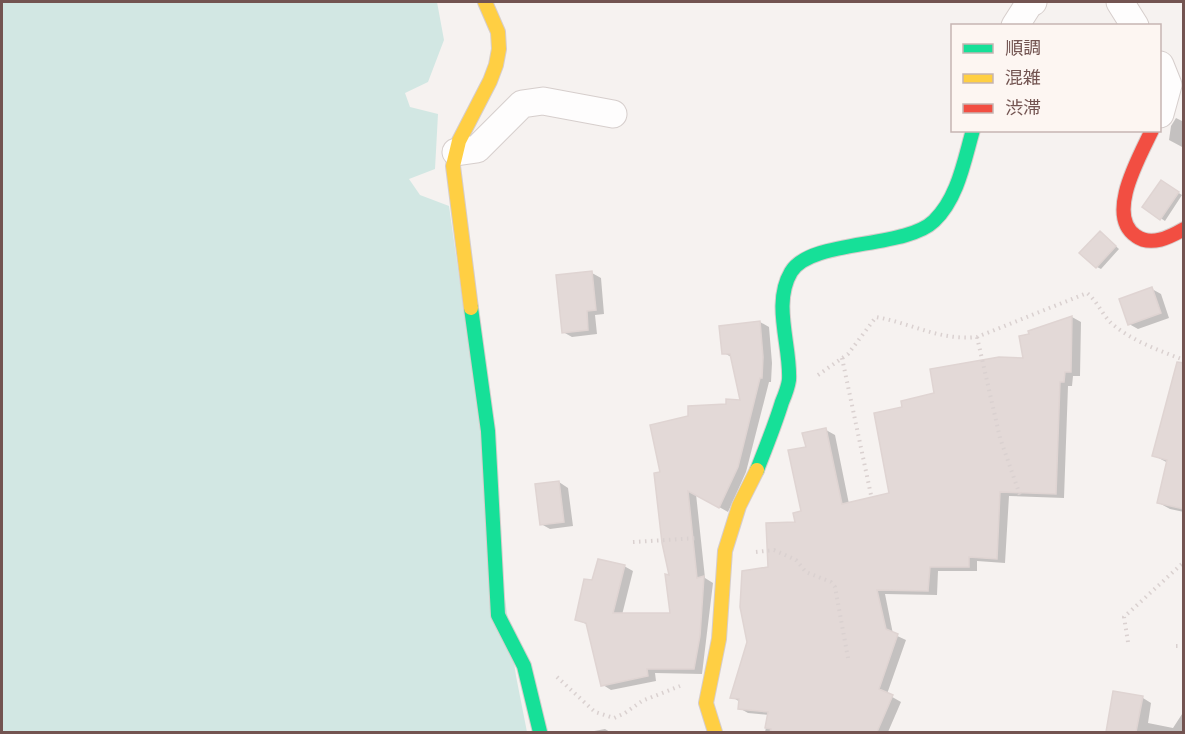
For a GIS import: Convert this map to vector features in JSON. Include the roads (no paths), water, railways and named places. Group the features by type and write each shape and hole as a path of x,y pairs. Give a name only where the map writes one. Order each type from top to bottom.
{"street":[{"path":"485,2 498,30 498,55 492,75 462,134 453,158 488,431 498,615 521,661 540,732"},
{"path":"1016,24 1029,4 1033,2"},
{"path":"1120,2 1134,24"},
{"path":"1161,68 1168,86 1161,110"},
{"path":"456,152 477,149 522,104 543,101 613,114"},
{"path":"715,732 706,702 719,639 724,556 739,506 776,425 789,381 783,300 785,285 791,271 798,263 813,255 918,231 932,223 954,192 972,132"},
{"path":"1151,132 1122,204 1128,231 1141,240 1161,240 1184,229"}]}
